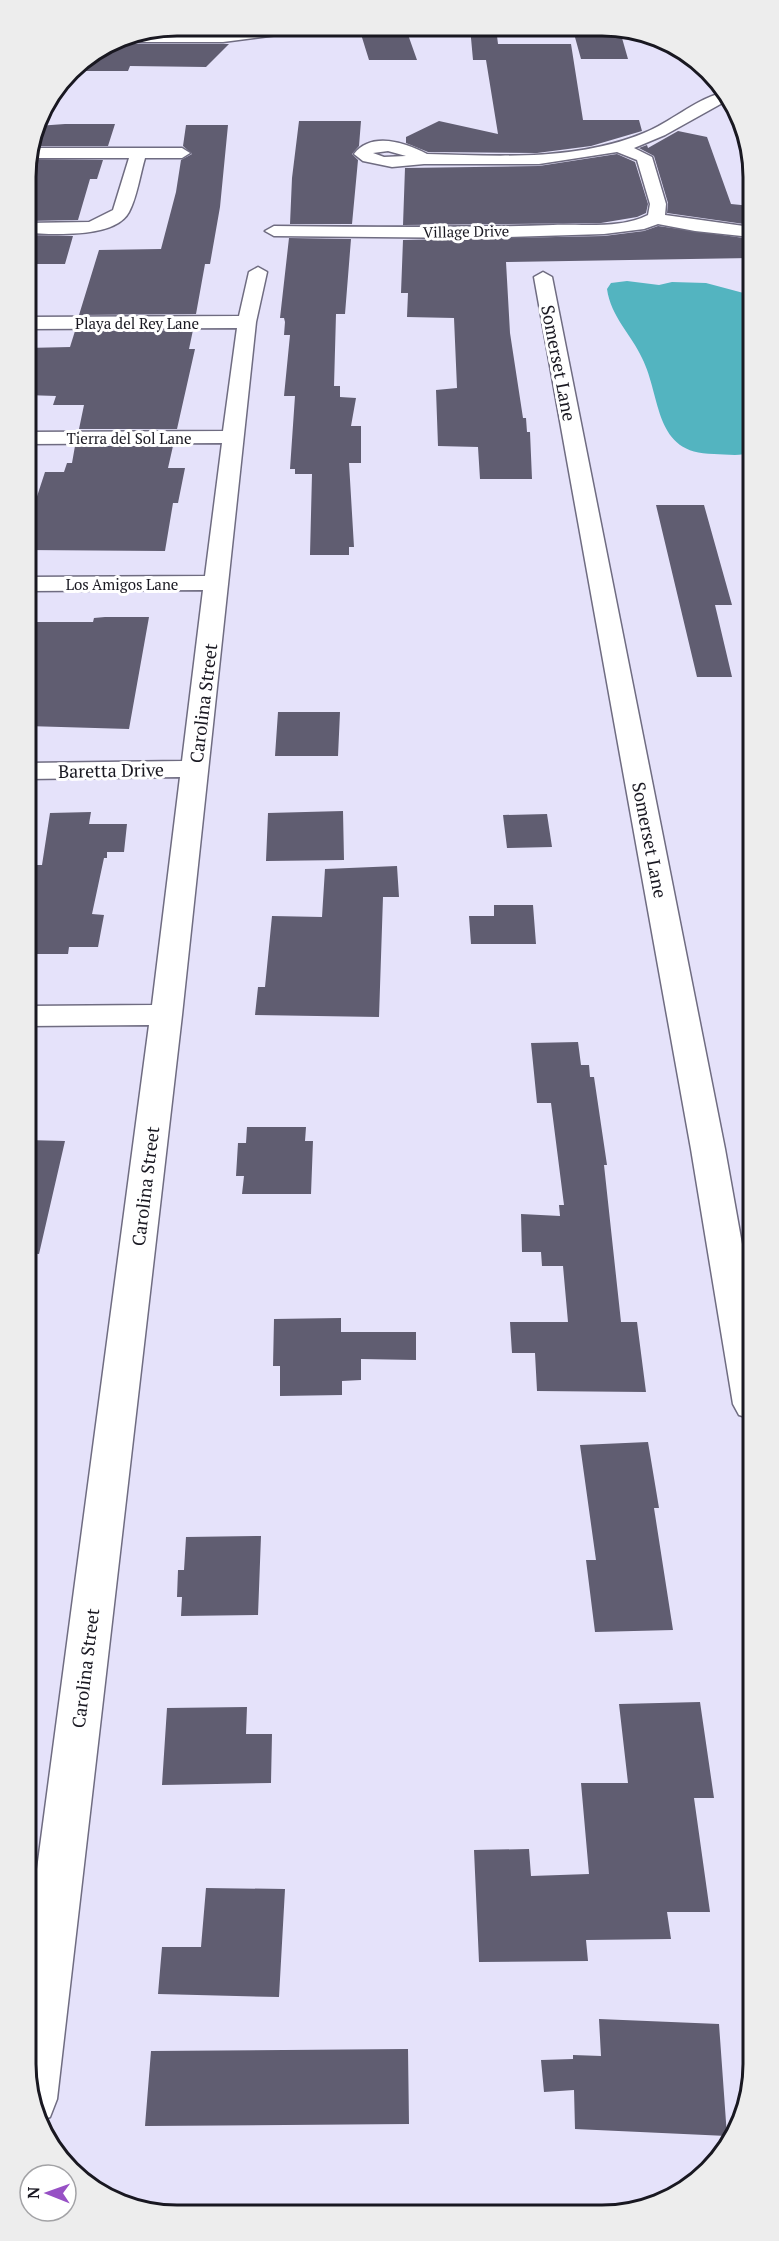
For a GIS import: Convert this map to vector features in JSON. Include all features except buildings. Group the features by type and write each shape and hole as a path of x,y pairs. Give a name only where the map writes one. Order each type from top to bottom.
{"street":[{"path":"151,39 239,36"},
{"path":"424,159 548,159 586,155 651,136 719,99"},
{"path":"618,147 644,158 658,204 656,218"},
{"path":"38,153 182,153"},
{"path":"36,228 79,227 114,219 121,212 138,153"},
{"name":"Village Drive","path":"274,231 476,233 604,229 644,224 656,218 705,228 743,231"},
{"name":"Carolina Street","path":"36,2067 166,1015 232,437 247,322 258,272"},
{"name":"Somerset Lane","path":"543,277 708,1149 743,1352"},
{"name":"Playa del Rey Lane","path":"36,323 247,322"},
{"name":"Tierra del Sol Lane","path":"36,438 232,437"},
{"name":"Los Amigos Lane","path":"36,584 217,584"},
{"name":"Baretta Drive","path":"36,771 195,769"},
{"path":"36,1016 166,1015"}],"water":[{"path":"627,281 659,285 672,282 706,283 743,293 743,454 694,452 680,445 670,434 657,406 638,349 617,317 609,299 607,289 611,283"}]}
